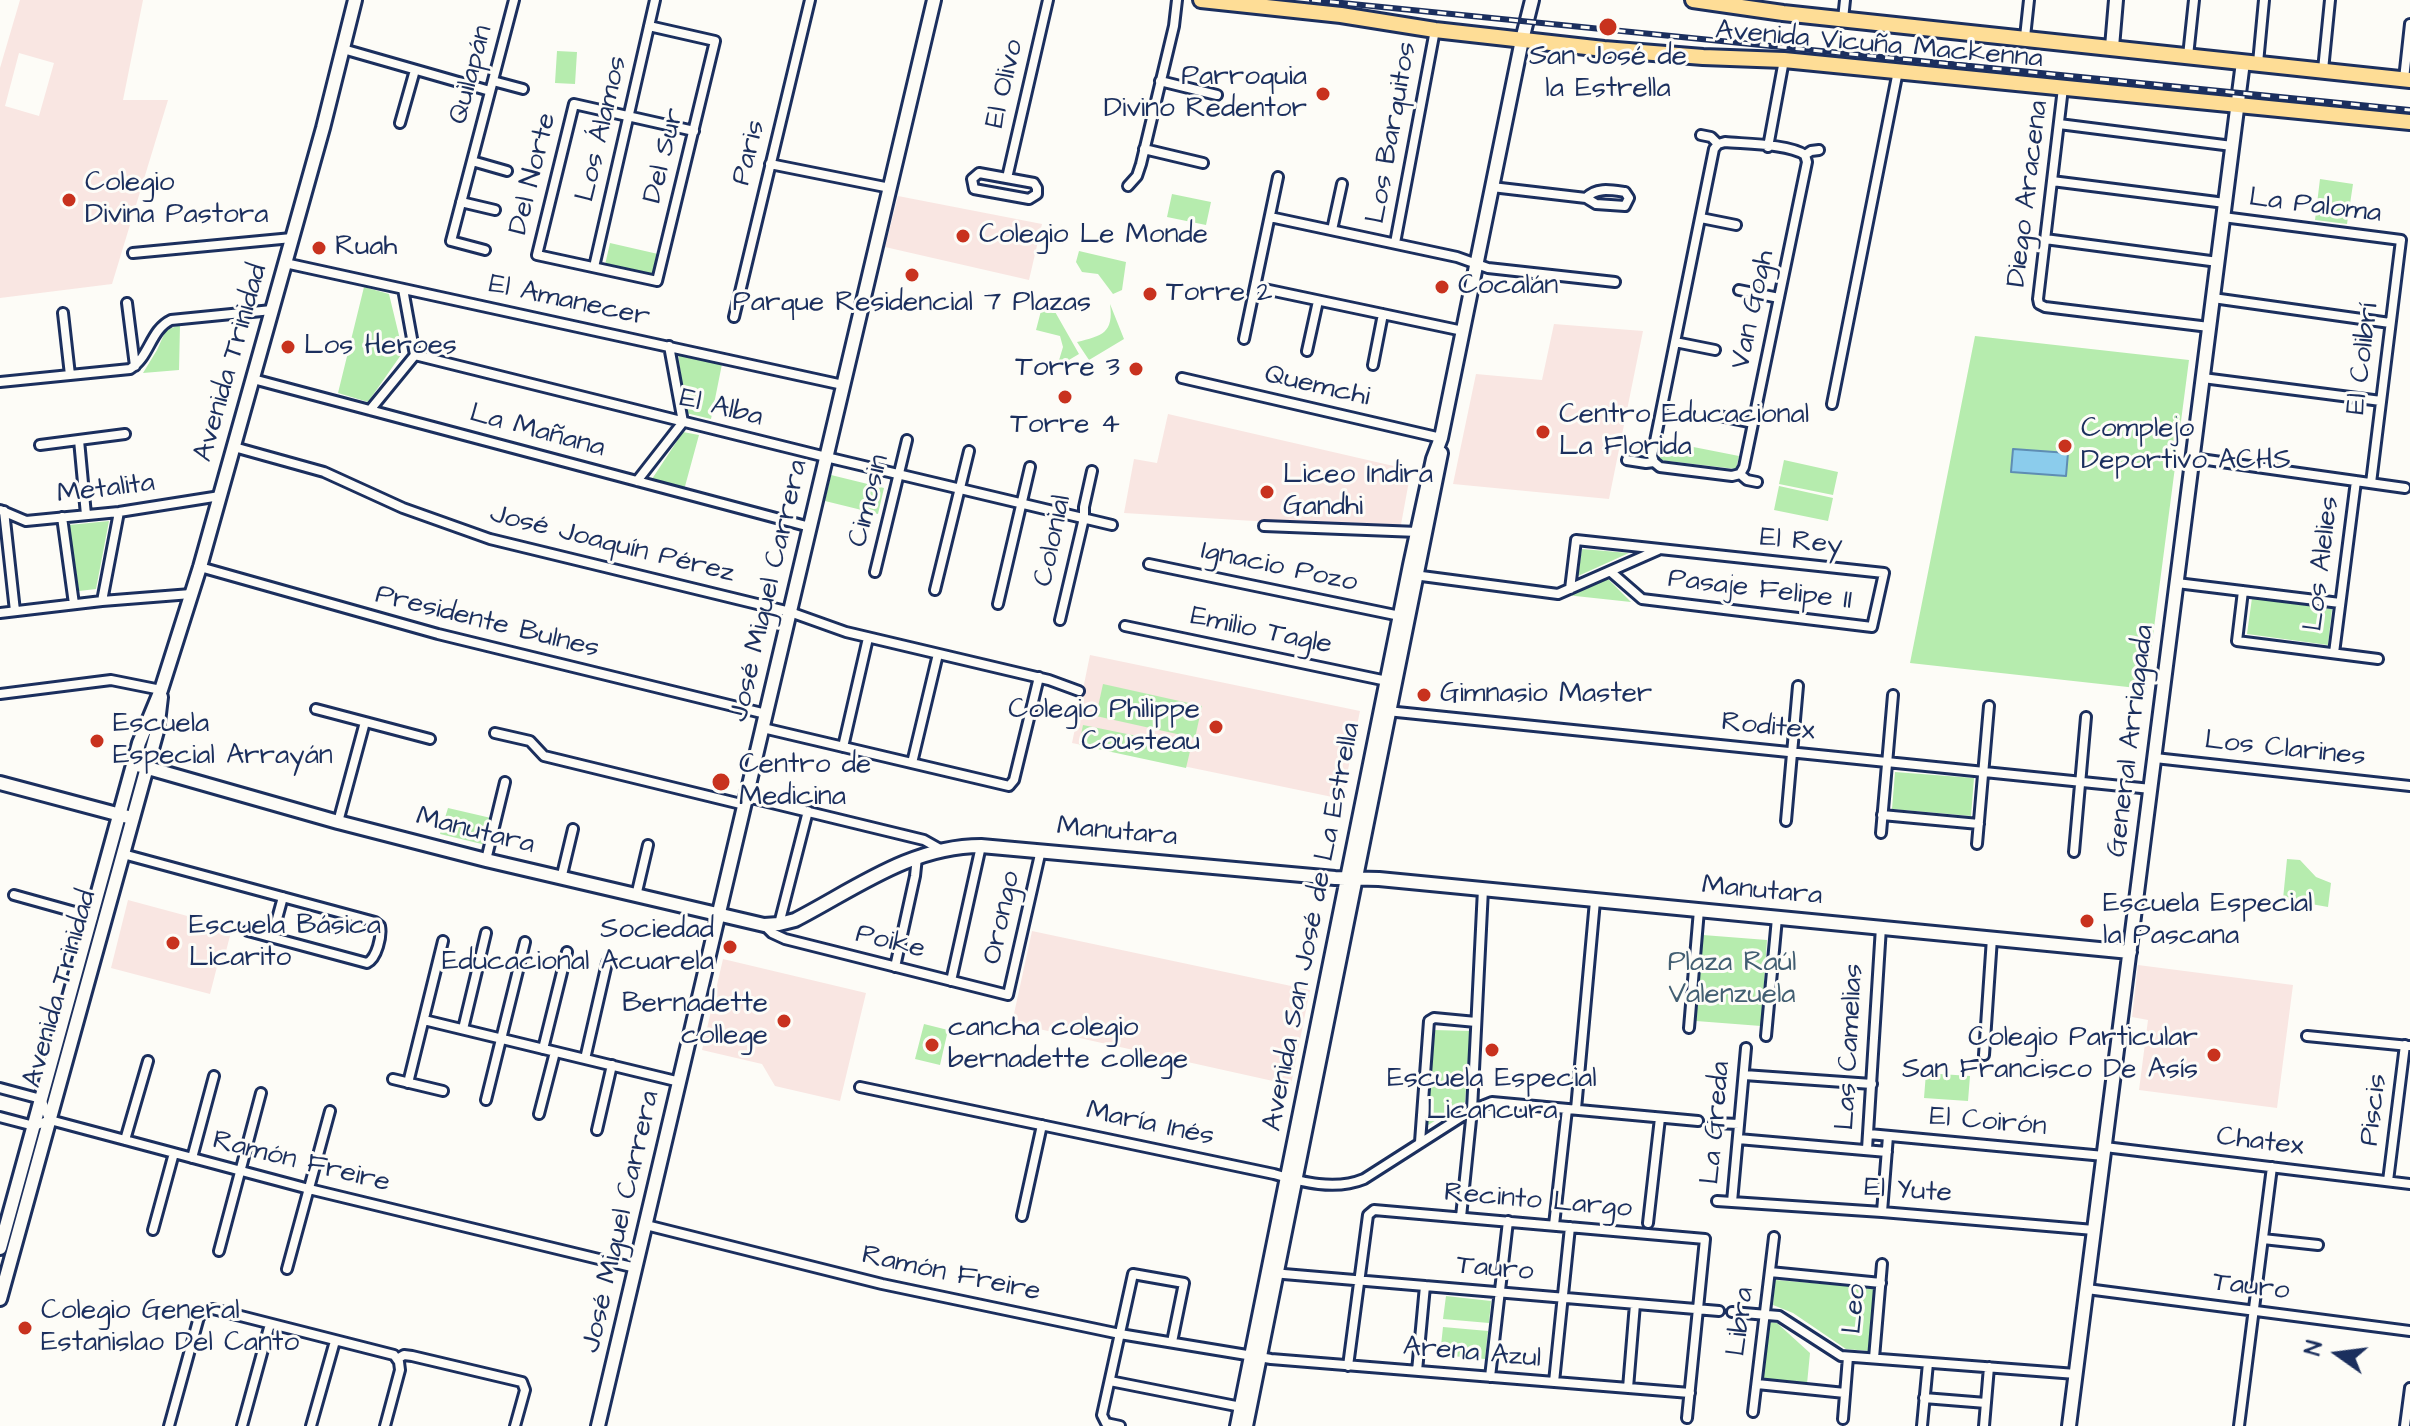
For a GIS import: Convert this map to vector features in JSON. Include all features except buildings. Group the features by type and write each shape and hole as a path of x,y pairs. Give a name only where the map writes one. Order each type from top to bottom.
{"main road":[{"name":"Avenida Trinidad","path":"0,1248 93,917 127,817 140,766 159,720 161,690 234,447 355,0"},
{"name":"José Miguel Carrera","path":"598,1426 934,0"},
{"name":"Avenida Vicuña Mackenna","path":"1201,0 1367,18 1522,40 1703,57 1784,60 2410,122"},
{"name":"Avenida San José de La Estrella","path":"1386,711 1387,681 1400,616 1413,575 1433,459 1441,438 1532,0"},
{"path":"1693,0 2407,80"},
{"path":"2112,47 2116,0"},
{"name":"General Arriagada","path":"2069,1426 2232,146 2238,106 2250,63"},
{"name":"Avenida San José de La Estrella","path":"1246,1426 1255,1356 1271,1273 1413,575 1442,459 1441,438"},
{"name":"Manutara","path":"140,766 486,860 764,925 795,920 917,856 940,849 981,846 1483,889 2130,952"},
{"path":"0,783 127,817"},
{"name":"Avenida Trinidad","path":"0,1299 123,854 127,817"},
{"name":"Avenida San José de La Estrella","path":"1237,1426 1255,1356"}],"street":[{"name":"Quilapán","path":"485,250 451,241 514,0"},
{"name":"Los Álamos","path":"594,267 655,0"},
{"name":"Paris","path":"734,317 810,0"},
{"name":"El Olivo","path":"1007,178 1048,0"},
{"path":"1128,186 1137,176 1178,7 1177,0"},
{"path":"1843,19 1845,0"},
{"path":"2025,37 2029,0"},
{"path":"2188,56 2194,0"},
{"path":"2250,63 2264,0"},
{"path":"2323,70 2330,0"},
{"path":"2407,80 2410,24"},
{"name":"Del Sur","path":"594,267 657,281 715,41 649,26"},
{"name":"Los Barquitos","path":"1395,243 1435,30"},
{"path":"343,49 415,70 491,86 523,89"},
{"path":"1768,147 1784,60"},
{"path":"400,123 415,70"},
{"path":"1832,404 1898,71"},
{"path":"1160,81 1217,95"},
{"name":"Diego Aracena","path":"2063,88 2039,304 2209,327"},
{"name":"Del Norte","path":"594,267 537,255 574,104 629,116"},
{"path":"629,116 694,131"},
{"path":"2059,124 2232,146"},
{"path":"1701,135 1711,137 1718,144"},
{"path":"1757,482 1747,480 1740,474 1732,476 1660,467 1652,456 1714,149 1725,142 1798,151 1805,155 1819,150"},
{"path":"1144,149 1203,163"},
{"name":"Van Gogh","path":"1740,474 1744,467 1807,162 1805,155"},
{"name":"Quilapán","path":"472,161 507,171"},
{"path":"770,164 890,188"},
{"path":"979,173 1007,178 1034,183 1037,194 1029,199 974,189 972,186 972,179 979,173"},
{"path":"1244,339 1278,177"},
{"path":"2052,181 2225,203"},
{"path":"1332,230 1342,184"},
{"path":"1492,187 1586,198"},
{"path":"461,202 495,210"},
{"path":"1270,217 1457,257 1488,268 1615,282"},
{"name":"La Paloma","path":"2223,217 2401,240"},
{"path":"1701,218 1736,225"},
{"path":"133,253 292,238"},
{"path":"2045,239 2218,262"},
{"name":"El Colibrí","path":"2371,483 2401,240"},
{"name":"El Amanecer","path":"285,263 843,385"},
{"path":"1255,287 1463,331"},
{"path":"370,410 415,355 403,289"},
{"path":"1739,290 1779,298"},
{"path":"2213,298 2390,323"},
{"path":"1307,351 1318,301"},
{"path":"127,303 135,366"},
{"path":"0,382 126,369 135,366 157,331 171,320 272,310"},
{"path":"63,313 70,375"},
{"path":"1373,365 1383,314"},
{"path":"1675,342 1715,350"},
{"path":"637,481 683,422 669,346"},
{"name":"El Alba","path":"415,355 1112,525"},
{"name":"Quemchi","path":"1182,378 1441,438"},
{"path":"2203,378 2381,401"},
{"name":"La Mañana","path":"253,379 810,527"},
{"path":"1715,415 1753,423"},
{"path":"40,445 125,434"},
{"path":"79,440 86,515"},
{"name":"Cimosin","path":"875,572 907,440"},
{"name":"José Joaquín Pérez","path":"234,447 312,468 403,508 490,539 790,612 868,638 1039,677 1079,691"},
{"path":"935,590 969,451"},
{"path":"2193,458 2405,488"},
{"path":"1627,460 1654,462"},
{"path":"998,604 1030,467"},
{"name":"Colonial","path":"1060,620 1092,471"},
{"name":"Los Alelies","path":"2334,653 2356,481"},
{"name":"Metalita","path":"2,510 26,521 119,512 220,496"},
{"path":"2,510 15,611"},
{"path":"102,601 119,512"},
{"path":"62,517 74,604"},
{"path":"1264,526 1418,532"},
{"name":"El Rey","path":"1570,589 1576,540 1884,573 1872,627"},
{"path":"1413,575 1558,594 1659,550"},
{"name":"Ignacio Pozo","path":"1149,564 1400,616"},
{"name":"Presidente Bulnes","path":"200,567 438,634 766,714"},
{"name":"Pasaje Felipe II","path":"1611,572 1642,599 1872,627"},
{"path":"2177,583 2340,603"},
{"path":"2243,591 2237,641 2378,659"},
{"path":"0,613 191,594"},
{"name":"Emilio Tagle","path":"1125,626 1387,681"},
{"path":"843,747 868,638"},
{"path":"912,763 938,654"},
{"path":"763,728 1004,786 1011,785 1039,677"},
{"path":"0,694 111,680 161,690"},
{"path":"1786,821 1798,686"},
{"path":"1881,833 1893,695"},
{"path":"1977,844 1989,706"},
{"path":"316,709 430,739"},
{"name":"Roditex","path":"1386,711 2151,789"},
{"path":"2074,852 2086,717"},
{"path":"338,822 365,722"},
{"path":"495,733 530,741 544,756 746,801 808,811 924,840 940,849"},
{"name":"Los Clarines","path":"2155,758 2410,786"},
{"path":"486,860 505,782"},
{"path":"779,924 808,811"},
{"path":"1882,815 1979,824"},
{"path":"561,879 573,829"},
{"path":"636,896 648,845"},
{"path":"951,981 981,846"},
{"name":"Orongo","path":"1008,995 1041,850"},
{"path":"123,854 375,922 381,931 374,958 367,963 248,931"},
{"path":"895,967 917,856"},
{"path":"1461,1217 1472,1110 1483,889"},
{"path":"14,895 93,917"},
{"path":"272,937 283,897"},
{"path":"1554,1225 1595,901"},
{"path":"1689,1028 1699,910"},
{"path":"1766,1036 1777,918"},
{"name":"Poike","path":"764,925 785,939 1008,995"},
{"name":"Las Camelias","path":"1881,927 1867,1149 1887,1152"},
{"path":"463,1029 486,933"},
{"path":"1984,1055 1992,938"},
{"path":"408,1083 443,941"},
{"path":"486,1100 525,942"},
{"path":"543,1049 567,952"},
{"path":"585,1059 607,963"},
{"path":"1420,1142 1429,1021 1434,1018 1476,1022"},
{"path":"424,1020 680,1082"},
{"path":"2307,1036 2408,1046"},
{"name":"Piscis","path":"2388,1181 2408,1046"},
{"name":"La Greda","path":"1732,1202 1746,1048"},
{"path":"539,1114 555,1052"},
{"path":"125,1140 148,1061"},
{"path":"597,1130 612,1065"},
{"path":"1744,1075 1872,1084"},
{"path":"192,1158 214,1076"},
{"path":"393,1079 443,1091"},
{"name":"María Inés","path":"860,1087 1309,1183 1351,1184 1364,1179 1472,1110 1492,1102 1698,1121"},
{"path":"0,1088 41,1099 50,1120 34,1126 0,1117"},
{"path":"219,1251 261,1093"},
{"path":"287,1269 330,1111"},
{"path":"1648,1223 1660,1118"},
{"name":"Ramón Freire","path":"50,1120 309,1189 636,1268"},
{"path":"1714,1123 1739,1124"},
{"path":"1022,1216 1042,1125"},
{"name":"El Coirón","path":"1869,1134 2104,1152"},
{"name":"Las Camelias","path":"1882,1212 1888,1136"},
{"path":"1738,1139 1867,1149"},
{"name":"Chatex","path":"2104,1152 2272,1167 2410,1184"},
{"path":"153,1230 174,1153"},
{"path":"2239,1426 2272,1167"},
{"name":"El Yute","path":"1717,1201 2094,1230"},
{"name":"Recinto Largo","path":"1360,1281 1371,1211 1508,1221 1705,1239 1699,1310"},
{"path":"1490,1377 1508,1221"},
{"name":"Ramón Freire","path":"646,1225 882,1284 1120,1334 1255,1356"},
{"path":"1554,1382 1570,1227"},
{"name":"Libra","path":"1753,1412 1774,1237"},
{"path":"2263,1239 2318,1245"},
{"name":"Leo","path":"1874,1358 1882,1264"},
{"path":"1770,1272 1881,1283"},
{"name":"Tauro","path":"1271,1273 1719,1311"},
{"path":"1120,1426 1103,1421 1102,1415 1133,1274 1184,1283 1172,1342"},
{"path":"1348,1366 1360,1281"},
{"path":"1417,1371 1425,1286"},
{"name":"Tauro","path":"2087,1289 2410,1331"},
{"path":"1628,1388 1635,1304"},
{"path":"169,1426 198,1322 202,1314 213,1309 390,1353 397,1359 400,1370 385,1426"},
{"path":"1687,1418 1699,1310"},
{"path":"1732,1312 1779,1316 1841,1356 2076,1374"},
{"path":"242,1426 270,1324"},
{"path":"311,1426 335,1341"},
{"path":"397,1359 404,1355 412,1356 520,1381 525,1390 515,1426"},
{"name":"Arena Azul","path":"1255,1356 1690,1393"},
{"name":"Leo","path":"1843,1419 1848,1357"},
{"path":"1922,1426 1928,1363"},
{"path":"1984,1426 1989,1367"},
{"path":"1110,1381 1241,1407"},
{"path":"1757,1384 1845,1393"},
{"path":"2405,1426 2410,1388"},
{"path":"1924,1398 1986,1403"}],"shaded area":[{"name":"Colegio Divina Pastora","path":"20,0 143,0 123,100 168,100 112,284 0,298 0,68","holes":["19,53 54,63 39,116 5,106"]},
{"name":"Colegio Le Monde","path":"898,196 1042,224 1029,280 885,247"},
{"name":"Centro Educacional La Florida","path":"1554,324 1643,331 1609,499 1453,484 1476,374 1542,380"},
{"name":"Liceo Indira Gandhi","path":"1168,414 1411,470 1400,530 1124,513 1134,459 1157,463"},
{"name":"Colegio Philippe Cousteau","path":"1090,655 1360,711 1342,799 1072,743"},
{"name":"Escuela Básica Licarito","path":"128,900 232,928 224,959 219,959 210,994 111,968"},
{"path":"1032,931 1310,990 1291,1085 1012,1023"},
{"name":"Bernadette college","path":"723,959 866,993 840,1101 775,1086 762,1064 702,1050"},
{"name":"Colegio Particular San Francisco De Asís","path":"2138,965 2293,985 2277,1108 2139,1090 2148,1020 2132,1017"}],"green space":[{"path":"557,51 577,52 575,84 555,83"},
{"path":"2320,179 2353,184 2347,224 2315,220"},
{"path":"1172,194 1211,202 1206,225 1167,217"},
{"path":"610,243 658,254 653,276 605,265"},
{"path":"1079,251 1126,262 1122,290 1113,294 1098,274 1082,272 1076,262"},
{"path":"364,287 389,294 403,352 368,402 338,393"},
{"path":"1110,304 1124,339 1089,360 1077,342 1104,332 1110,321"},
{"path":"1042,307 1054,310 1079,354 1057,367 1063,347 1060,336 1036,330"},
{"path":"180,325 179,370 143,373 166,330"},
{"name":"Complejo Deportivo ACHS","path":"1975,336 2189,360 2146,689 1910,663"},
{"path":"678,353 722,364 711,419 686,413"},
{"path":"683,432 699,435 684,490 650,482"},
{"path":"1663,441 1739,456 1736,469 1659,460"},
{"path":"1784,460 1838,472 1833,495 1779,484"},
{"path":"831,475 884,488 878,514 825,501"},
{"path":"1779,486 1833,498 1828,521 1774,510"},
{"path":"109,521 96,589 79,591 69,525"},
{"path":"1582,549 1629,553 1578,576"},
{"path":"1605,576 1631,602 1566,595"},
{"path":"2252,598 2332,609 2328,645 2247,634"},
{"path":"1103,684 1202,706 1195,738 1096,716"},
{"path":"1083,725 1191,747 1186,768 1079,745"},
{"path":"1895,772 1974,778 1971,816 1892,809"},
{"path":"448,808 491,818 486,845 440,834"},
{"path":"2287,859 2300,860 2316,877 2331,883 2328,907 2283,899"},
{"name":"Plaza Raúl Valenzuela","path":"1703,935 1767,940 1761,1026 1696,1021"},
{"name":"cancha colegio bernadette college","path":"924,1024 948,1030 940,1065 915,1059"},
{"path":"1433,1030 1470,1031 1465,1102 1425,1127"},
{"path":"1926,1073 1970,1076 1968,1101 1924,1098"},
{"path":"1775,1280 1874,1288 1869,1351 1846,1349 1793,1313 1773,1305"},
{"path":"1446,1296 1491,1301 1489,1323 1443,1319"},
{"path":"1768,1322 1777,1323 1810,1353 1807,1384 1762,1380"},
{"path":"1443,1327 1488,1331 1485,1359 1440,1355"}],"water":[{"path":"2013,449 2068,453 2066,476 2011,472"}],"railway":[{"path":"1312,0 2410,110"}],"place":[{"name":"San José de la Estrella","path":"1608,27"},
{"name":"Parroquia Divino Redentor","path":"1323,94"},
{"name":"Colegio Divina Pastora","path":"69,200"},
{"name":"Colegio Le Monde","path":"963,236"},
{"name":"Ruah","path":"319,248"},
{"name":"Parque Residencial 7 Plazas","path":"912,275"},
{"name":"Cocalán","path":"1442,287"},
{"name":"Torre 2","path":"1150,294"},
{"name":"Los Heroes","path":"288,347"},
{"name":"Torre 3","path":"1136,369"},
{"name":"Torre 4","path":"1065,397"},
{"name":"Centro Educacional La Florida","path":"1543,432"},
{"name":"Complejo Deportivo ACHS","path":"2065,446"},
{"name":"Liceo Indira Gandhi","path":"1267,492"},
{"name":"Gimnasio Master","path":"1424,695"},
{"name":"Colegio Philippe Cousteau","path":"1216,727"},
{"name":"Escuela Especial Arrayán","path":"97,741"},
{"name":"Centro de Medicina","path":"721,782"},
{"name":"Escuela Especial la Pascana","path":"2087,921"},
{"name":"Escuela Básica Licarito","path":"173,943"},
{"name":"Sociedad Educacional Acuarela","path":"730,947"},
{"name":"Bernadette college","path":"784,1021"},
{"name":"cancha colegio bernadette college","path":"932,1045"},
{"name":"Escuela Especial Licancura","path":"1492,1050"},
{"name":"Colegio Particular San Francisco De Asís","path":"2214,1055"},
{"name":"Colegio General Estanislao Del Canto","path":"25,1328"}]}
